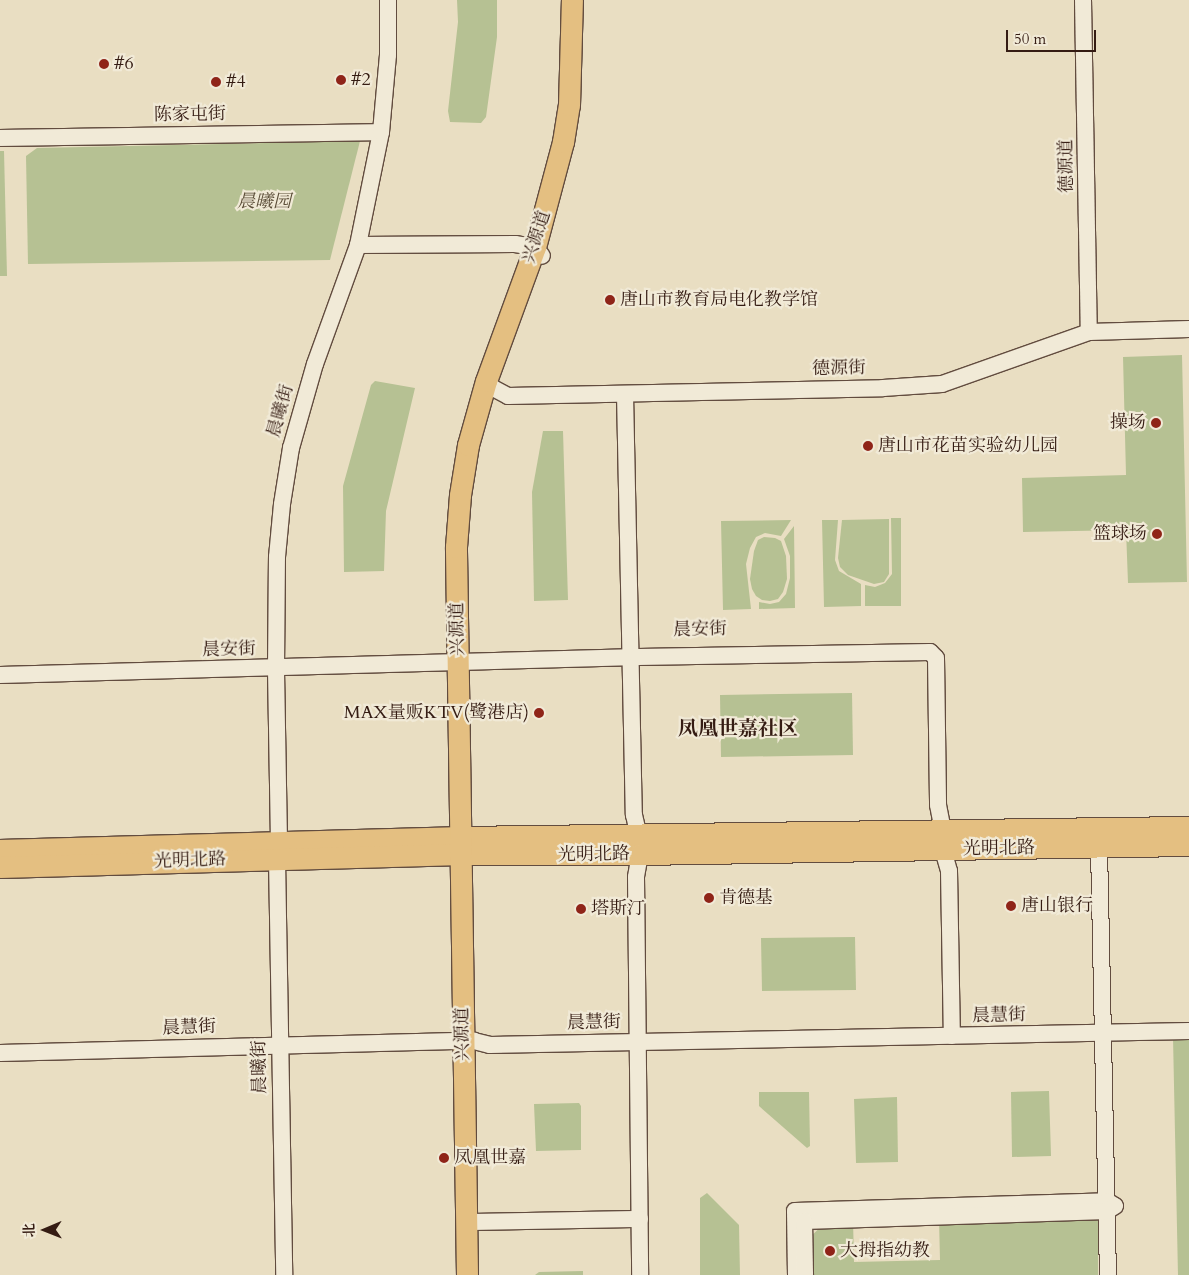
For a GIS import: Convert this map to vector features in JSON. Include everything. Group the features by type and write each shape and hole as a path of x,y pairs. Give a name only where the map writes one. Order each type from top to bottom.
{"main road":[{"name":"兴源道","path":"537,251 553,189 568,114 572,51 572,0"},
{"name":"兴源道","path":"478,1275 472,1222 465,661 456,547 460,495 468,445 562,186 577,117 580,83 582,0"},
{"name":"光明北路","path":"0,850 282,850 943,840 1189,827"},
{"name":"光明北路","path":"943,840 1104,847 1189,845"},
{"name":"光明北路","path":"0,867 282,850"},
{"name":"兴源道","path":"467,1275 472,1222"}],"street":[{"name":"晨曦街","path":"360,248 381,132 388,54 388,0"},
{"name":"晨曦街","path":"284,1275 284,1042 277,557 282,504 291,448 315,364 360,248 388,130 395,70 396,0"},
{"name":"德源道","path":"1083,0 1089,332"},
{"name":"陈家屯街","path":"0,138 381,132"},
{"path":"360,248 515,244 537,251"},
{"name":"德源街","path":"489,385 508,396 883,388 942,384 1089,332 1189,329"},
{"path":"627,394 634,654 634,815 639,845 636,877 648,1275"},
{"name":"晨安街","path":"0,675 280,668 634,654 930,652 938,656 938,805 943,840"},
{"path":"943,840 940,871 948,1032"},
{"path":"1104,847 1110,1206 1108,1275"},
{"name":"晨慧街","path":"1108,1029 1189,1023"},
{"name":"晨慧街","path":"0,1045 469,1038 490,1044 641,1037 1108,1029 1189,1031"},
{"path":"640,1275 641,1037"},
{"name":"晨曦街","path":"284,1042 291,1275"},
{"name":"晨慧街","path":"0,1053 284,1042"},
{"path":"796,1275 795,1211 1110,1206"},
{"path":"805,1275 804,1221 1110,1206"},
{"path":"1110,1206 1116,1275"},
{"path":"472,1222 640,1219"}],"green space":[{"path":"457,0 497,0 497,37 486,117 481,123 450,122 448,111 458,22"},
{"name":"晨曦园","path":"360,141 330,260 28,264 26,156 37,148"},
{"path":"0,151 4,151 7,276 0,276"},
{"path":"1182,355 1187,582 1128,583 1126,530 1023,532 1022,478 1126,475 1123,357"},
{"path":"375,381 415,388 386,511 384,571 344,572 343,486 371,385"},
{"path":"543,431 563,431 568,600 534,601 532,492"},
{"path":"891,518 901,518 901,606 865,606 865,585 875,587 885,583 892,574"},
{"path":"889,519 889,574 884,582 874,584 848,575 840,567 838,558 842,520"},
{"path":"791,520 781,536 765,533 756,537 750,548 746,564 751,609 723,610 721,521"},
{"path":"822,520 838,520 835,560 839,571 861,584 861,606 824,607"},
{"path":"794,526 795,608 759,609 759,602 770,604 779,602 786,594 790,578 790,556 784,539"},
{"path":"764,537 775,538 781,541 786,556 787,579 783,592 778,599 770,601 762,600 756,596 750,579 754,551 758,540"},
{"path":"852,693 853,755 721,757 720,695"},
{"path":"855,937 856,990 762,991 761,938"},
{"path":"1173,1037 1189,1037 1189,1275 1178,1275"},
{"path":"1049,1091 1051,1156 1012,1157 1011,1092"},
{"path":"759,1092 809,1092 810,1146 807,1148 759,1106"},
{"path":"897,1097 898,1162 856,1163 854,1099"},
{"path":"579,1103 581,1106 581,1150 536,1151 534,1104"},
{"path":"707,1193 739,1225 740,1275 700,1275 700,1198"},
{"path":"1098,1214 1098,1275 808,1275 807,1240 828,1220 853,1219 854,1262 940,1260 939,1218"},
{"path":"583,1271 583,1275 535,1275 539,1272"}],"place":[{"name":"#6","path":"104,64"},
{"name":"#2","path":"341,80"},
{"name":"#4","path":"216,82"},
{"name":"唐山市教育局电化教学馆","path":"610,300"},
{"name":"操场","path":"1156,423"},
{"name":"唐山市花苗实验幼儿园","path":"868,446"},
{"name":"篮球场","path":"1157,534"},
{"name":"MAX量贩KTV(鹭港店)","path":"539,713"},
{"name":"肯德基","path":"709,898"},
{"name":"唐山银行","path":"1011,906"},
{"name":"塔斯汀","path":"581,909"},
{"name":"凤凰世嘉","path":"444,1158"},
{"name":"大拇指幼教","path":"830,1251"}],"district":[{"name":"凤凰世嘉社区","path":"738,728"}]}
